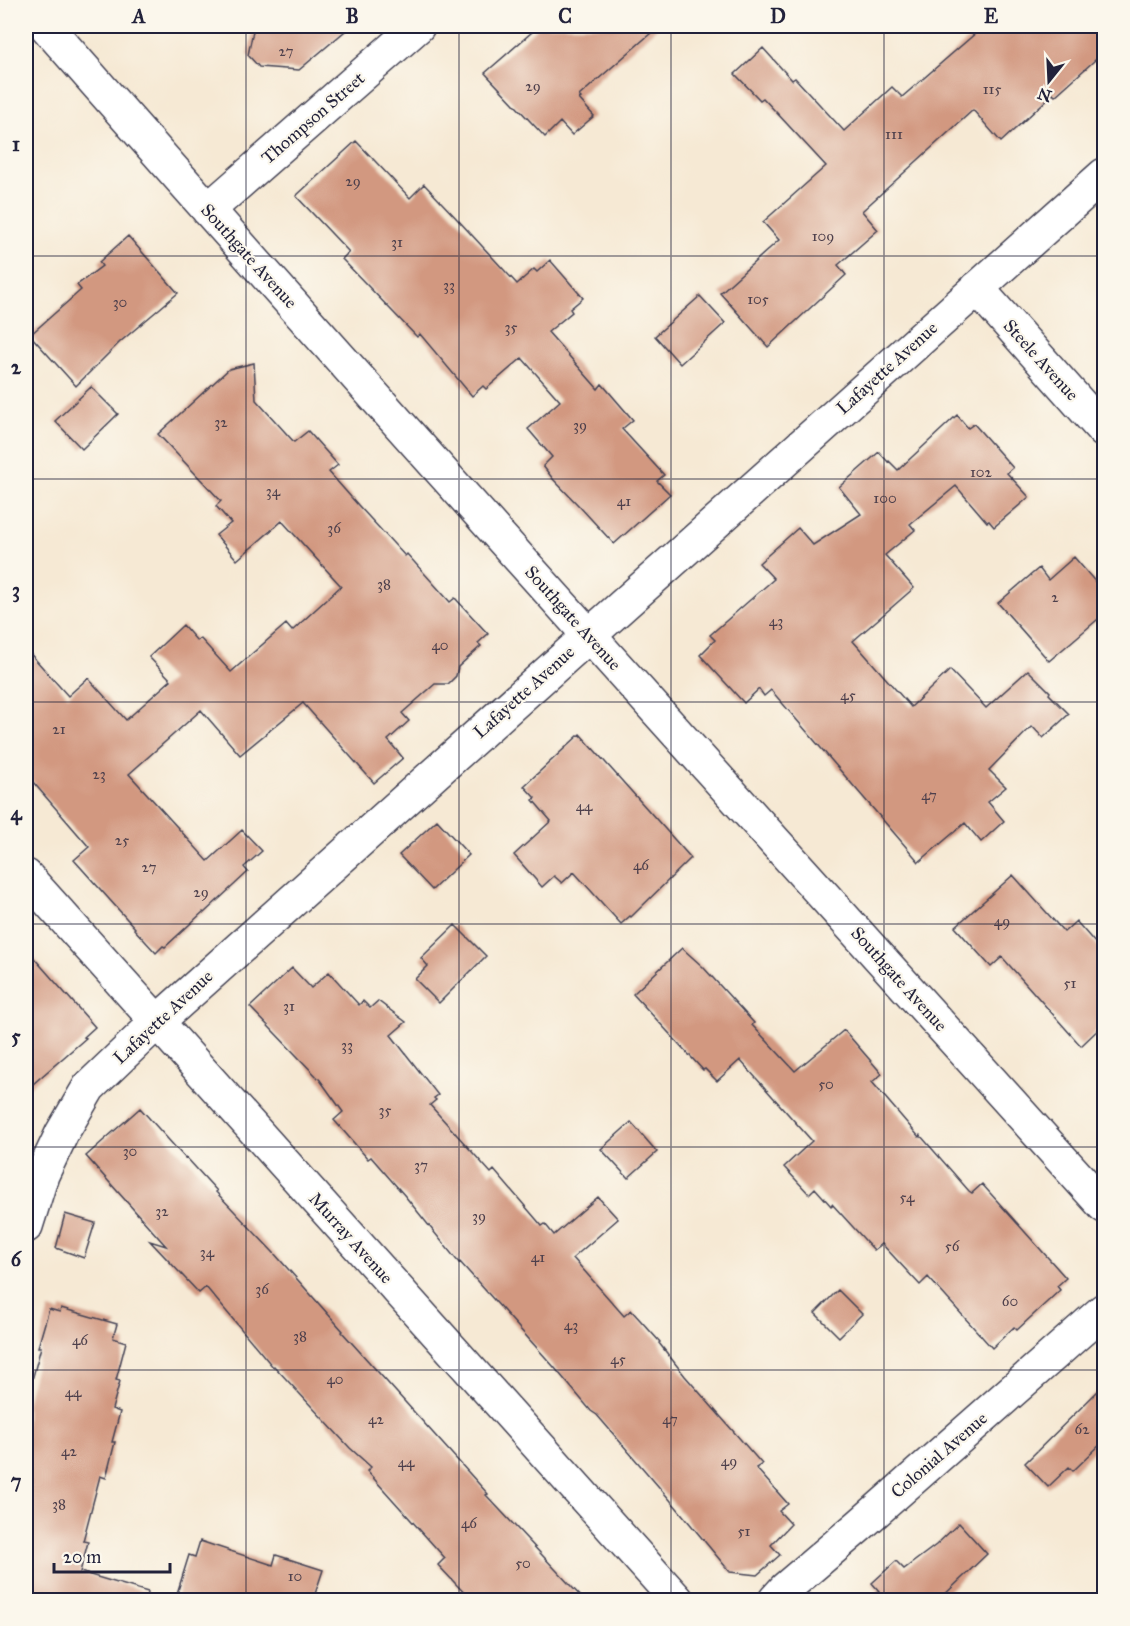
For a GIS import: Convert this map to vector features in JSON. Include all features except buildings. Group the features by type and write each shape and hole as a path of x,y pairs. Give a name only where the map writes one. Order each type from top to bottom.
{"street":[{"name":"Southgate Avenue","path":"46,26 588,635 1104,1206"},
{"name":"Thompson Street","path":"208,210 418,26"},
{"name":"Lafayette Avenue","path":"26,1226 42,1175 62,1133 89,1087 157,1022 1104,175"},
{"name":"Steele Avenue","path":"977,288 1104,431"},
{"name":"Murray Avenue","path":"26,876 677,1600"},
{"name":"Colonial Avenue","path":"775,1600 1104,1310"}]}
